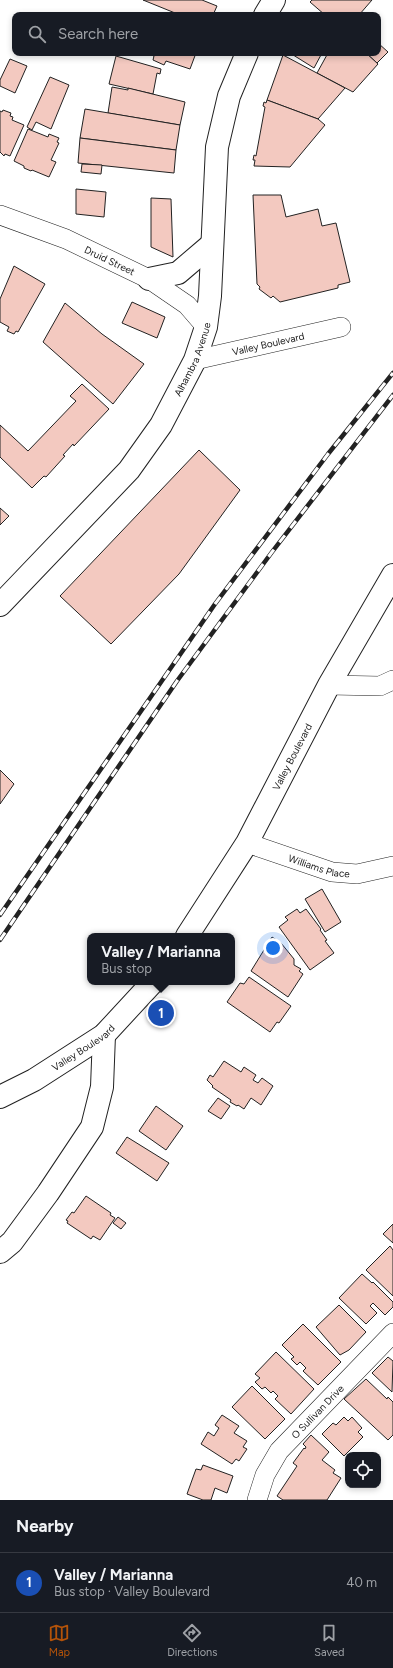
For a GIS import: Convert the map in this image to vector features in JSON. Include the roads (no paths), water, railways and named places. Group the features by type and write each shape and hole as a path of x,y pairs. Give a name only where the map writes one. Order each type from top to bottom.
{"main road":[{"path":"267,12 274,0"},
{"name":"Alhambra Avenue","path":"0,605 129,470 161,425 195,360 206,327 210,296 217,147 229,96 246,56"},
{"path":"149,279 178,273 212,244"},
{"name":"Valley Boulevard","path":"189,933 247,842 329,685 393,575"},
{"name":"Valley Boulevard","path":"0,1097 34,1080 104,1035 150,985"},
{"path":"0,1252 12,1242 48,1194 92,1127 102,1087 104,1035"}],"street":[{"name":"Druid Street","path":"0,215 66,239 149,279 187,305 206,327"},
{"name":"Valley Boulevard","path":"195,360 340,327"},
{"path":"329,685 380,686 393,680"},
{"name":"Williams Place","path":"247,842 332,872 357,874 393,866"},
{"name":"O Sullivan Drive","path":"257,1500 266,1475 279,1451 393,1333"}],"railway":[{"path":"0,915 215,604 328,454 393,373"},
{"path":"0,940 177,681 272,552 393,395"}],"place":[{"name":"Valley / Marianna","path":"161,1013"}]}
